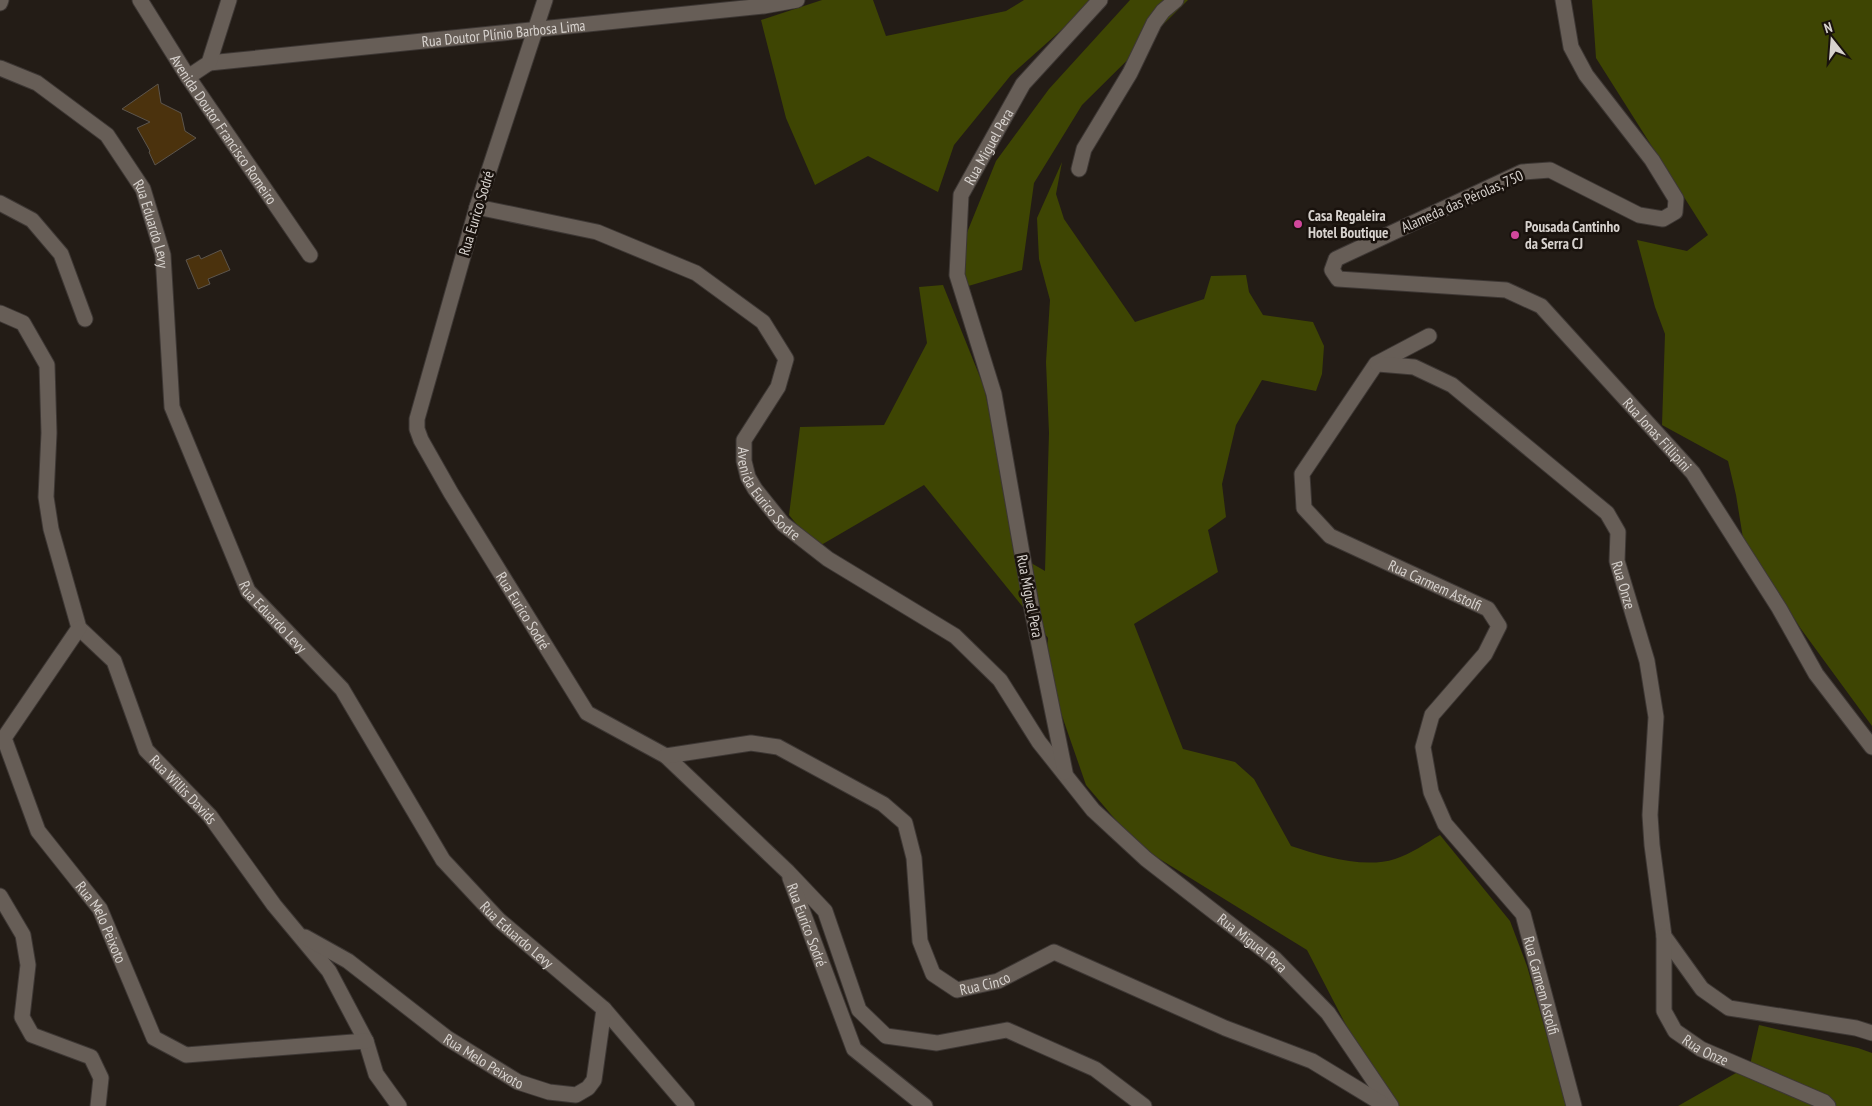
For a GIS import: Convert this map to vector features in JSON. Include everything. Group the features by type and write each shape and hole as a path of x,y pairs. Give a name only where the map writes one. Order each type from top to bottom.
{"street":[{"name":"Avenida Doutor Francisco Romeiro","path":"140,0 188,77 310,255"},
{"path":"188,77 209,63 229,0"},
{"name":"Rua Eurico Sodré","path":"545,0 477,207 417,419 417,429 421,440 451,493 587,712 666,756 788,872 854,1049 925,1106"},
{"name":"Rua Doutor Plínio Barbosa Lima","path":"209,63 797,0"},
{"name":"Rua Miguel Pera","path":"1100,0 1023,84 961,195 957,275 994,394 1032,610 1066,776 1093,810 1146,859 1275,959 1328,1013 1391,1106"},
{"path":"1078,169 1084,150 1130,73 1154,23 1163,11 1176,0"},
{"name":"Alameda das Pérolas, 750","path":"1338,278 1332,270 1336,259 1522,172 1550,170 1639,215 1663,219 1675,212 1676,199 1652,160 1586,75 1571,47 1562,0"},
{"name":"Rua Eduardo Levy","path":"0,68 37,83 107,135 143,189 163,255 172,407 248,591 342,689 443,860 499,920 604,1009 687,1106"},
{"path":"0,203 32,220 61,254 85,319"},
{"name":"Avenida Eurico Sodre","path":"477,207 597,232 696,273 763,322 786,359 778,387 744,440 746,469 754,489 783,524 828,559 955,636 1000,680 1039,742 1066,776"},
{"name":"Rua Jonas Fillipini","path":"1338,278 1506,290 1540,306 1692,473 1779,608 1816,674 1872,747"},
{"path":"0,313 23,323 47,365 49,434 46,497 51,529 79,628"},
{"name":"Rua Carmem Astolfi","path":"1429,336 1376,364 1302,474 1304,508 1330,536 1488,609 1499,626 1486,654 1432,715 1423,747 1431,792 1445,824 1523,914 1574,1106"},
{"name":"Rua Onze","path":"1376,364 1414,367 1452,386 1607,514 1618,532 1617,561 1647,661 1656,717 1650,815 1664,936 1664,1011 1675,1031 1700,1049 1824,1102 1828,1106"},
{"name":"Rua Melo Peixoto","path":"79,628 4,738 38,831 100,908 154,1038 186,1055 366,1041"},
{"name":"Rua Willis Davids","path":"79,628 114,661 146,750 210,816 274,905 329,971 366,1041 376,1074 399,1106"},
{"name":"Rua Cinco","path":"666,756 751,743 778,747 883,804 905,823 914,858 920,941 933,974 956,990 998,981 1054,952 1225,1028 1312,1061 1386,1106"},
{"path":"788,872 825,911 859,1010 886,1036 937,1043 1007,1030 1095,1069 1144,1106"},
{"path":"0,896 23,935 28,965 22,1017 32,1035 91,1057 101,1078 98,1106"},
{"name":"Rua Melo Peixoto","path":"297,933 348,961 447,1038 518,1082 549,1092 576,1095 588,1088 594,1080 604,1009"},
{"name":"Rua Onze","path":"1664,936 1702,989 1729,1008 1856,1028 1872,1033"}],"green space":[{"path":"822,0 873,0 886,36 1006,11 1024,0 1095,0 1011,75 954,145 938,192 868,156 815,185 786,118 761,20"},
{"path":"1130,0 1188,0 1082,105 1034,183 1022,270 965,287 964,240 996,161 1049,89"},
{"path":"1592,0 1872,0 1872,726 1801,629 1743,538 1728,461 1662,425 1665,334 1655,307 1637,240 1687,251 1708,235 1596,58"},
{"path":"1062,162 1056,194 1064,219 1135,322 1204,299 1211,276 1246,275 1249,292 1263,315 1313,322 1324,346 1322,374 1316,391 1262,380 1236,425 1222,484 1226,517 1208,530 1218,572 1134,624 1183,749 1235,762 1254,779 1291,846 1343,860 1370,863 1395,859 1440,835 1510,921 1527,966 1567,1106 1388,1106 1307,950 1137,845 1086,785 1045,667 1048,638 924,485 816,548 789,515 800,427 884,425 927,343 919,287 943,285 984,387 1019,556 1045,571 1049,433 1046,362 1050,300 1039,259 1037,218"},
{"path":"1759,1025 1872,1053 1872,1106 1678,1106 1750,1065"}],"building":[{"path":"158,84 161,103 181,113 185,131 196,138 155,165 150,151 137,128 150,122 122,109"},
{"path":"221,250 230,270 208,279 210,284 198,289 186,260 199,255 201,259"}],"place":[{"name":"Casa Regaleira Hotel Boutique","path":"1298,224"},
{"name":"Pousada Cantinho da Serra CJ","path":"1515,235"}]}
